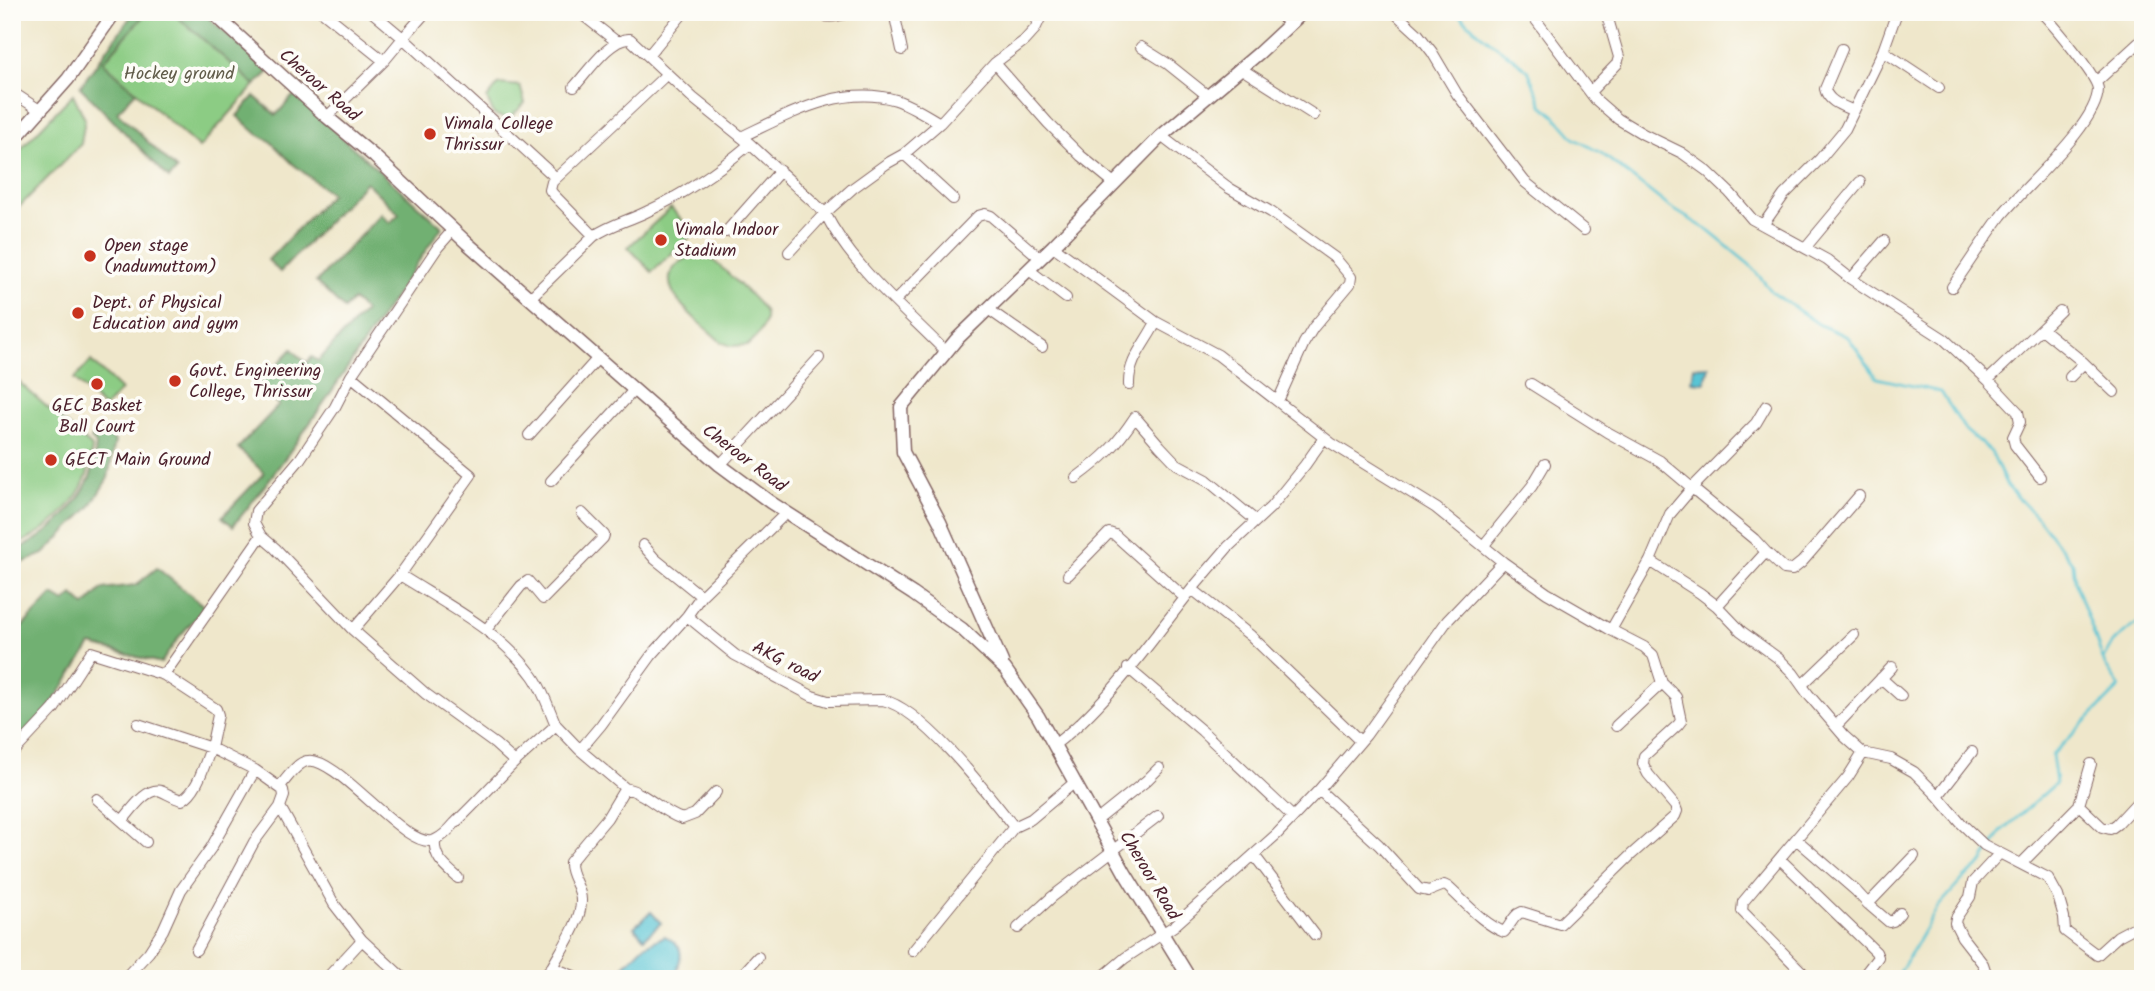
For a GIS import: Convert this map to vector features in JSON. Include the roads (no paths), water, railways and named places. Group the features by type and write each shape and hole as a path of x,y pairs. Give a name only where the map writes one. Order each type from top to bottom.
{"main road":[{"path":"12,142 68,79 115,12"},
{"name":"Cheroor Road","path":"212,12 453,230 720,465 786,513 913,594 962,629 1005,669 1038,716 1112,850 1190,979"},
{"path":"1005,669 940,522 902,452 901,407 946,352 1161,136 1303,12"}],"street":[{"path":"323,12 384,61"},
{"path":"372,12 555,177"},
{"path":"327,117 384,61 426,12"},
{"path":"579,12 617,42"},
{"path":"648,56 684,12"},
{"path":"809,12 833,18 851,12"},
{"path":"894,12 902,50"},
{"path":"789,252 825,213 853,188 904,153 940,123 995,63 1024,41 1035,29 1043,12"},
{"path":"1274,12 1290,23"},
{"path":"1394,12 1425,43 1457,94 1525,182 1584,230"},
{"path":"1530,12 1590,92 1618,119 1682,153 1707,171 1752,219 1827,260 1851,279 1944,339 2018,412 2020,422 2013,438 2015,445 2040,477"},
{"path":"1590,92 1617,64 1619,57 1606,12"},
{"path":"1763,225 1784,195 1846,129 1883,51 1897,12"},
{"path":"1952,287 2002,215 2052,163 2093,106 2098,88 2096,82 2041,12"},
{"path":"574,87 606,51 624,38 631,39 692,98 746,141 825,213 831,226 854,257 946,352"},
{"path":"2096,82 2143,39"},
{"path":"1141,47 1168,64 1208,96"},
{"path":"1842,49 1825,89 1826,95 1854,111"},
{"path":"1883,51 1939,88"},
{"path":"995,63 1048,123 1081,156 1114,183"},
{"path":"1240,68 1314,115"},
{"path":"594,236 563,206 550,190 550,186 555,177 667,74"},
{"path":"12,92 41,111"},
{"path":"530,298 594,236 688,190 726,165 746,141 795,113 835,97 863,95 898,100 940,123"},
{"path":"1161,136 1229,188 1271,212 1335,258 1351,277 1350,284 1313,328 1304,343 1278,401"},
{"path":"904,153 953,199"},
{"path":"726,232 780,171"},
{"path":"1805,248 1860,182"},
{"path":"895,301 978,216 991,216 1040,258"},
{"path":"453,230 438,247 351,376 335,407 300,459 256,511 254,523 261,536 354,629 426,694 495,744 515,762"},
{"path":"1851,279 1884,241"},
{"path":"1053,246 1156,321 1218,355 1324,438 1436,508 1531,583 1644,646 1653,655 1662,683 1676,697 1681,721 1644,756 1643,764 1675,807 1675,816 1560,924 1522,912 1514,916 1504,932 1448,887 1444,885 1429,891 1419,889 1379,845 1319,790"},
{"path":"1028,270 1066,298"},
{"path":"988,309 1042,347"},
{"path":"1988,380 2060,311"},
{"path":"1129,385 1133,358 1146,342 1156,321"},
{"path":"2042,329 2114,392"},
{"path":"529,435 598,358"},
{"path":"720,465 819,358"},
{"path":"2070,377 2084,363"},
{"path":"351,376 471,475 400,575 354,629"},
{"path":"1531,384 1595,425 1660,461 1784,569 1791,570 1802,562 1859,496"},
{"path":"551,481 634,390"},
{"path":"1611,630 1650,561 1670,514 1756,423 1766,406"},
{"path":"1076,478 1104,458 1135,418 1177,464 1207,480 1255,520"},
{"path":"1054,745 1074,730 1228,547 1271,507 1306,465 1324,438"},
{"path":"1484,545 1532,486 1545,464"},
{"path":"486,630 521,586 528,581 543,599 603,538 604,535 582,513"},
{"path":"580,750 651,656 701,596 786,513"},
{"path":"1068,575 1110,533 1185,598"},
{"path":"164,675 261,536"},
{"path":"643,545 655,559 701,596"},
{"path":"1717,607 1766,552"},
{"path":"1650,561 1688,584 1741,631 1778,658 1836,726 1863,753 1891,759 1913,772 1961,823 1992,850 2048,878 2058,895 2065,931 2097,955 2134,927 2143,934"},
{"path":"1100,979 1125,958 1174,926 1293,817 1360,741 1447,621 1503,562"},
{"path":"400,575 486,630 513,652 535,679 556,725 580,750 625,788 637,791 671,816 682,819 695,814 716,792"},
{"path":"1192,589 1251,636 1360,741"},
{"name":"AKG road","path":"687,616 735,655 812,696 828,701 891,702 923,726 956,757 1014,827"},
{"path":"1802,685 1854,635"},
{"path":"12,754 54,709 91,652 164,675 216,709 218,715 211,748 188,797 182,800 153,790 146,794 122,821"},
{"path":"1836,726 1892,667"},
{"path":"1128,668 1202,731 1293,817"},
{"path":"1881,678 1901,696"},
{"path":"1616,726 1662,683"},
{"path":"138,724 211,748 280,786 284,796 280,807 254,842 196,950"},
{"path":"458,878 439,860 434,850 435,841 556,725"},
{"path":"1938,796 1972,752"},
{"path":"1802,979 1803,973 1742,911 1743,902 1848,777 1863,753"},
{"path":"280,786 298,766 306,761 314,761 353,786 418,840 435,841"},
{"path":"2022,863 2079,805 2091,764"},
{"path":"1097,821 1159,768"},
{"path":"124,979 149,952 163,930 181,890 211,848 255,770"},
{"path":"913,951 1014,827 1031,819 1075,782"},
{"path":"541,979 552,967 579,913 582,897 570,871 570,862 607,818 625,788"},
{"path":"2079,805 2102,827 2110,829 2143,796"},
{"path":"97,799 146,842"},
{"path":"280,807 334,904 362,940 404,979"},
{"path":"1018,928 1052,897 1158,816"},
{"path":"1796,839 1889,922 1900,913"},
{"path":"1981,979 1985,970 1983,964 1959,933 1955,923 1970,897 1973,882 1992,850"},
{"path":"1254,855 1315,935"},
{"path":"1868,904 1914,856"},
{"path":"1780,859 1876,952 1878,957 1860,979"},
{"path":"326,979 362,940"},
{"path":"738,979 758,957"},
{"path":"552,967 580,979"}],"water":[{"path":"1709,366 1705,383 1692,382 1694,367"},
{"path":"651,912 661,923 644,938 634,927"},
{"path":"665,936 680,950 674,977 631,979 624,966 644,946"}],"waterway":[{"path":"1456,12 1528,70 1542,105 1575,139 1601,153 1668,206 1706,229 1750,265 1773,293 1820,325 1848,337 1877,378 1941,392 1965,430 1991,452 2007,486 2042,523 2073,564 2075,581 2105,665 2120,687 2052,755 2056,783 2001,832 1981,864 1964,878 1937,908 1896,979"},
{"path":"2104,658 2113,642 2143,619"}],"place":[{"name":"Vimala College Thrissur","path":"430,134"},
{"name":"Vimala Indoor Stadium","path":"661,240"},
{"name":"Open stage (nadumuttom)","path":"90,256"},
{"name":"Dept. of Physical Education and gym","path":"78,313"},
{"name":"Govt. Engineering College, Thrissur","path":"175,381"},
{"name":"GEC Basket Ball Court","path":"97,384"},
{"name":"GECT Main Ground","path":"51,460"}],"park label":[{"name":"Hockey ground","path":"179,74"}]}
